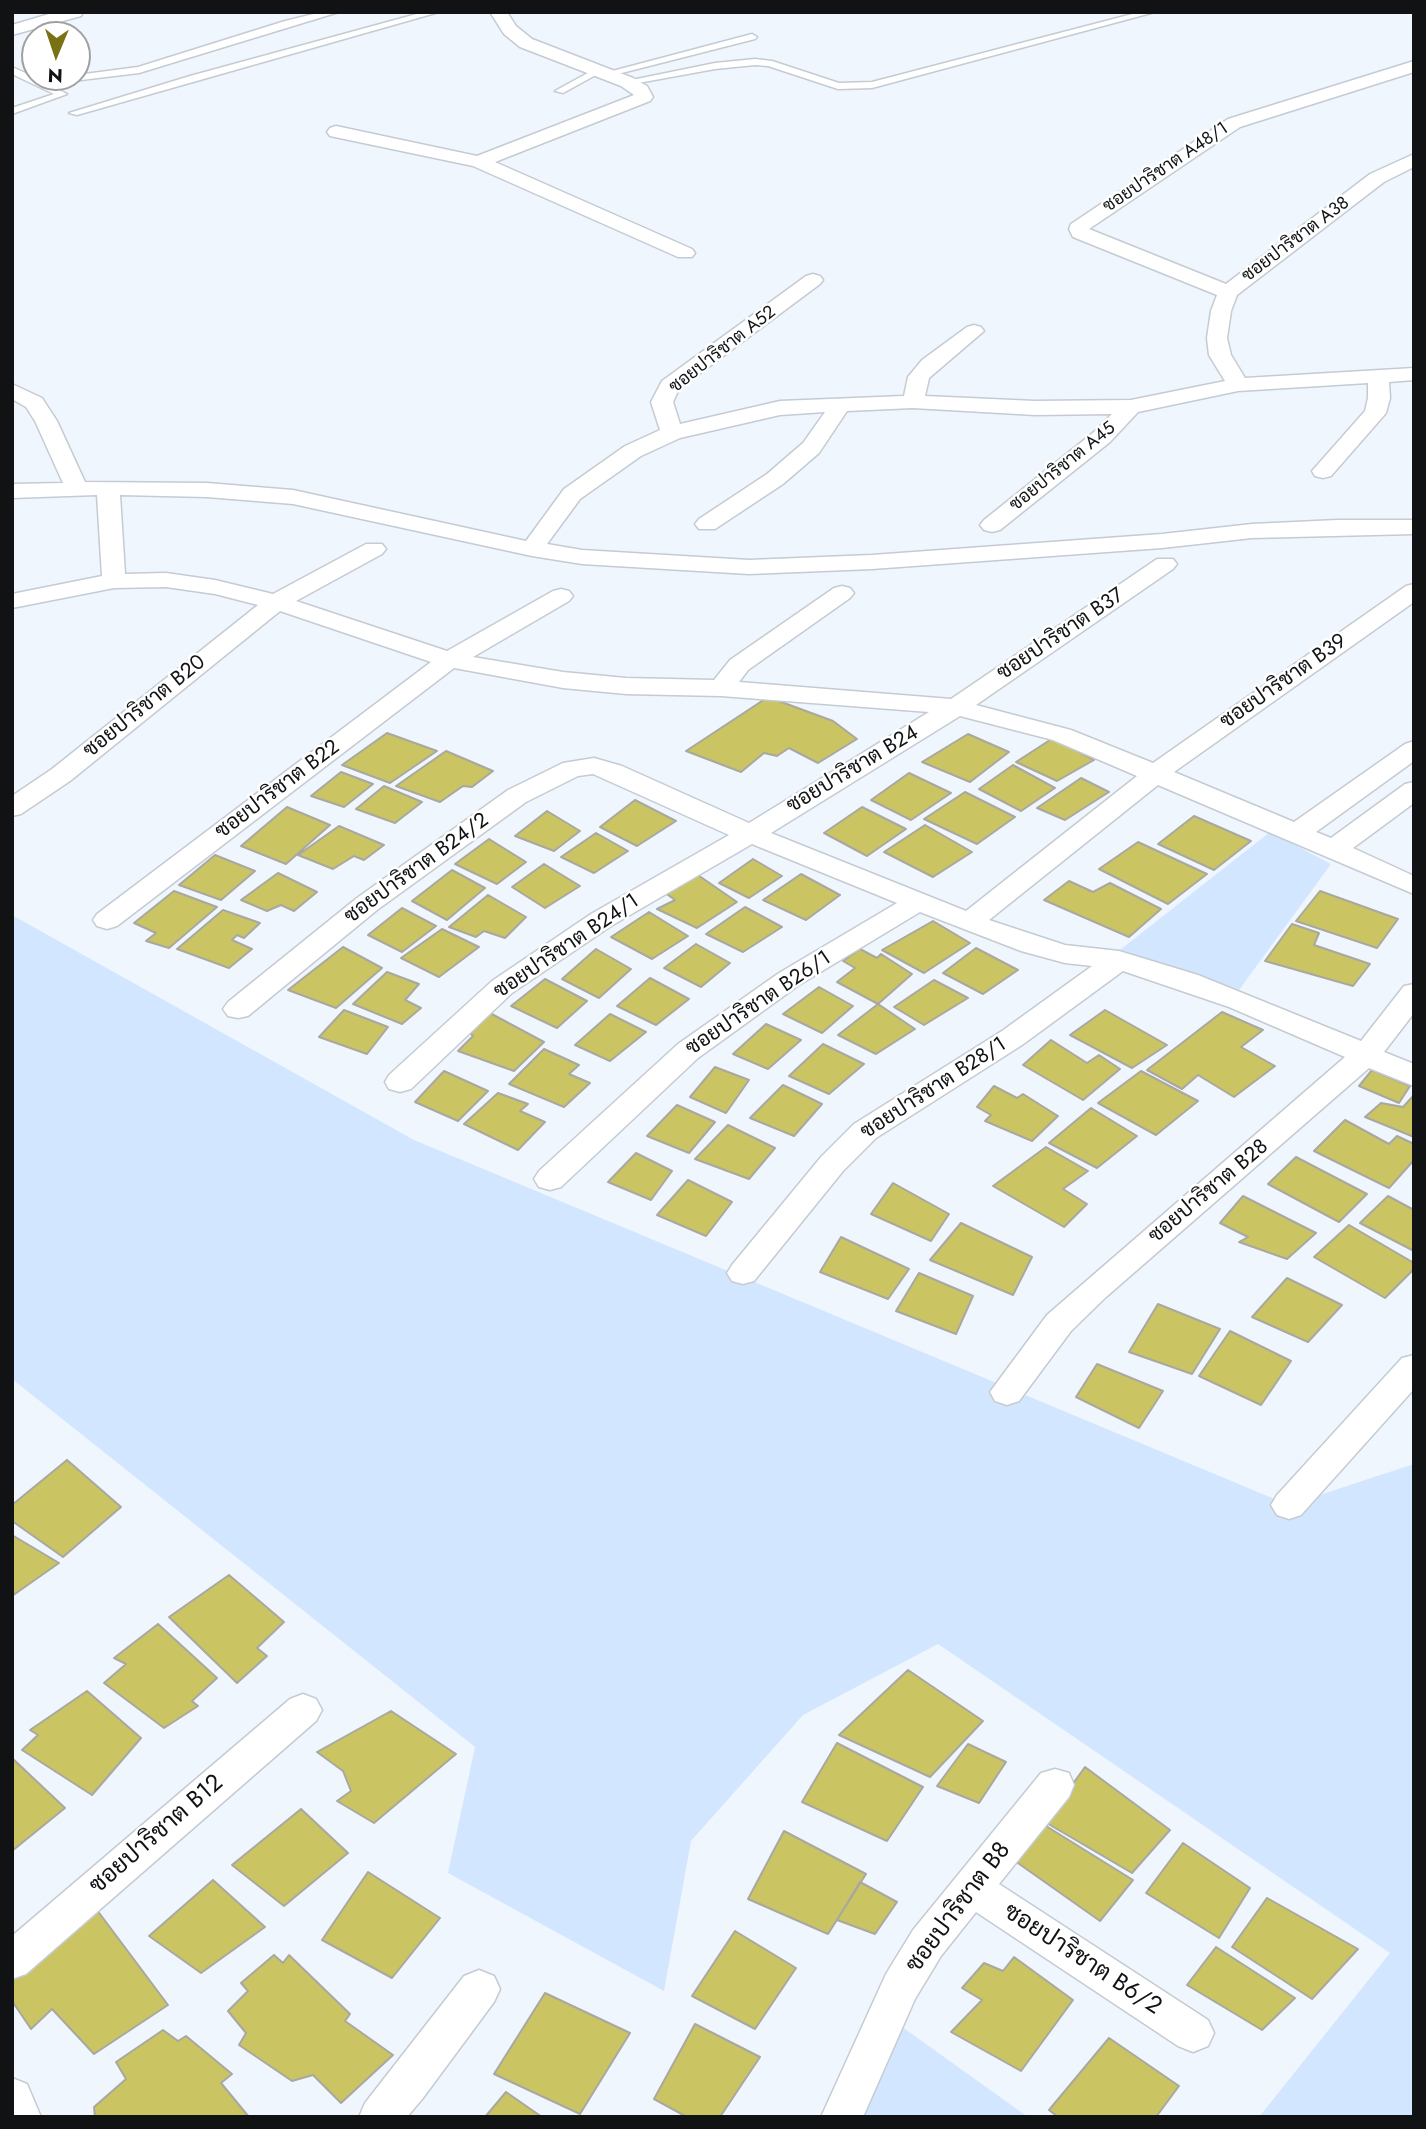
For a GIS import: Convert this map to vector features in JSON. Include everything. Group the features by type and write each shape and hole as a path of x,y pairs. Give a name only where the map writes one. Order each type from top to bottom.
{"street":[{"path":"18,24 75,12"},
{"path":"480,162 644,97 633,80 602,72 526,43 510,30 498,12"},
{"name":"ซอยปาริชาต A48/1","path":"1228,292 1080,233 1082,224 1234,123 1410,70"},
{"path":"336,132 480,162 685,253"},
{"name":"ซอยปาริชาต A38","path":"1238,385 1220,355 1217,338 1221,311 1228,292 1377,178 1414,160"},
{"name":"ซอยปาริชาต A52","path":"672,433 662,402 670,386 813,280"},
{"path":"913,402 919,377 974,331"},
{"path":"532,550 572,494 633,451 672,433 738,415 780,408 913,402 1035,408 1131,407 1238,385 1414,374"},
{"path":"1323,471 1375,413 1379,398 1378,375"},
{"path":"12,390 34,403 40,412 77,489"},
{"path":"707,524 775,479 811,448 841,405"},
{"name":"ซอยปาริชาต A45","path":"992,525 1102,437 1131,407"},
{"path":"108,488 114,581"},
{"path":"12,491 108,488 206,490 293,497 532,550 582,557 749,567 873,562 1162,541 1252,531 1414,527"},
{"name":"ซอยปาริชาต B20","path":"12,808 61,775 276,602 374,549"},
{"name":"ซอยปาริชาต B37","path":"957,707 1166,564"},
{"path":"12,601 114,581 166,580 215,587 276,602 449,660 563,680 626,686 721,688 957,707 1062,735 1297,833 1414,886"},
{"name":"ซอยปาริชาต B39","path":"969,922 1154,774 1414,591"},
{"path":"721,688 739,665 842,593"},
{"name":"ซอยปาริชาต B22","path":"107,920 449,660 561,596"},
{"name":"ซอยปาริชาต B24","path":"750,834 957,707"},
{"path":"1297,833 1414,749"},
{"name":"ซอยปาริชาต B24/2","path":"238,1009 367,904 517,796 572,769 594,766 750,834 969,922 1042,948 1119,960 1239,1000 1414,1076"},
{"path":"1333,850 1414,790"},
{"name":"ซอยปาริชาต B24/1","path":"400,1082 502,987 601,920 750,834"},
{"name":"ซอยปาริชาต B26/1","path":"550,1179 688,1051 789,979 918,902"},
{"name":"ซอยปาริชาต B28/1","path":"743,1273 832,1164 865,1131 1012,1038 1119,960"},
{"name":"ซอยปาริชาต B28","path":"1007,1392 1059,1323 1365,1056 1414,993"},
{"path":"1289,1505 1414,1367"},
{"name":"ซอยปาริชาต B12","path":"12,1961 303,1710"},
{"name":"ซอยปาริชาต B8","path":"842,2117 900,1987 927,1943 1055,1785"},
{"name":"ซอยปาริชาต B6/2","path":"971,1887 1193,2033"},
{"path":"380,2117 479,1989"},
{"path":"12,2098 20,2117"}],"lane":[{"path":"91,76 139,70 288,23 335,12"},
{"path":"74,113 435,12"},
{"path":"633,80 755,62 769,63 838,86 872,85 1151,12"},
{"path":"560,92 602,72 752,37"},
{"path":"12,111 62,94 56,91"}],"shaded area":[{"path":"1270,832 1331,864 1239,990 1116,953"},
{"path":"12,915 414,1140 1289,1505 1414,1464 1414,2117 1259,2117 1390,1953 938,1644 803,1715 691,1841 664,1991 448,1873 475,1747 12,1379"},
{"path":"898,2024 1028,2117 860,2117"}],"building":[{"path":"768,697 833,721 857,739 818,763 789,748 777,756 764,753 741,772 686,751"},
{"path":"387,733 437,751 390,783 342,765"},
{"path":"968,734 1009,752 970,782 922,762"},
{"path":"1053,738 1094,760 1057,781 1016,762"},
{"path":"446,751 493,771 472,787 463,786 440,802 396,786"},
{"path":"1013,765 1055,788 1021,811 979,789"},
{"path":"341,772 373,784 344,807 311,796"},
{"path":"909,773 951,793 911,820 871,800"},
{"path":"1081,778 1109,792 1065,820 1037,808"},
{"path":"384,786 422,802 395,823 356,809"},
{"path":"965,792 1015,817 977,844 924,819"},
{"path":"635,800 676,821 637,846 600,827"},
{"path":"287,807 330,825 286,864 241,846"},
{"path":"862,807 906,829 867,856 824,833"},
{"path":"547,811 580,831 554,851 515,836"},
{"path":"1194,816 1251,841 1214,870 1158,844"},
{"path":"925,825 972,852 933,877 884,852"},
{"path":"339,826 384,845 364,860 354,856 333,869 298,855"},
{"path":"596,833 628,851 594,873 561,857"},
{"path":"489,839 526,862 497,884 455,864"},
{"path":"1138,842 1207,874 1168,904 1099,869"},
{"path":"215,855 255,871 221,900 179,885"},
{"path":"753,859 782,876 749,898 719,883"},
{"path":"544,864 580,886 545,908 512,887"},
{"path":"452,870 485,888 447,920 412,901"},
{"path":"278,873 317,892 294,911 281,905 267,911 241,900"},
{"path":"695,873 737,902 697,928 657,909 675,900 664,892"},
{"path":"801,874 840,895 806,920 763,900"},
{"path":"1069,881 1093,892 1110,883 1161,909 1129,937 1044,900"},
{"path":"174,891 217,907 169,948 146,941 156,933 134,923"},
{"path":"1320,891 1398,919 1377,948 1296,921"},
{"path":"488,895 526,917 505,938 484,931 476,937 449,927"},
{"path":"745,907 782,927 743,952 706,934"},
{"path":"402,908 436,926 402,952 368,935"},
{"path":"223,910 260,923 244,938 237,935 232,940 252,949 229,968 177,949"},
{"path":"649,912 688,936 652,959 611,937"},
{"path":"933,921 970,943 924,973 882,950"},
{"path":"1292,924 1319,933 1314,945 1370,964 1353,986 1265,961"},
{"path":"442,929 479,947 439,977 401,958"},
{"path":"696,944 730,963 701,987 664,968"},
{"path":"343,947 382,968 336,1008 288,990"},
{"path":"976,948 1018,970 983,994 943,973"},
{"path":"596,949 631,969 599,998 562,979"},
{"path":"860,949 877,958 881,954 912,974 878,1004 837,982 855,968 843,961"},
{"path":"387,972 419,984 405,1000 421,1008 402,1024 353,1004"},
{"path":"650,978 689,999 656,1025 617,1006"},
{"path":"545,979 587,1001 557,1028 511,1006"},
{"path":"934,980 968,998 924,1025 894,1007"},
{"path":"819,987 853,1006 822,1033 783,1014"},
{"path":"878,1004 915,1029 876,1054 838,1035"},
{"path":"344,1010 388,1027 367,1054 319,1037"},
{"path":"1105,1010 1167,1045 1132,1068 1070,1035"},
{"path":"488,1012 544,1042 514,1071 458,1051 473,1036 469,1032"},
{"path":"1222,1012 1263,1030 1241,1047 1275,1066 1234,1097 1198,1075 1182,1089 1147,1070"},
{"path":"610,1014 646,1032 610,1061 575,1045"},
{"path":"766,1024 801,1040 768,1069 733,1054"},
{"path":"1051,1040 1087,1063 1099,1055 1120,1069 1083,1100 1023,1065"},
{"path":"823,1044 864,1064 829,1094 789,1076"},
{"path":"544,1049 579,1065 569,1074 590,1083 564,1107 509,1084"},
{"path":"715,1067 749,1080 726,1113 690,1097"},
{"path":"1372,1070 1410,1086 1399,1103 1359,1086"},
{"path":"444,1071 488,1091 458,1121 415,1102"},
{"path":"1141,1071 1198,1101 1156,1135 1098,1103"},
{"path":"783,1085 822,1104 794,1136 750,1118"},
{"path":"994,1086 1017,1098 1023,1094 1058,1116 1032,1141 985,1121 991,1115 977,1107"},
{"path":"498,1093 528,1104 520,1111 545,1122 518,1150 464,1124"},
{"path":"1414,1095 1414,1137 1365,1117 1381,1103 1403,1107"},
{"path":"677,1105 715,1122 689,1153 647,1136"},
{"path":"1091,1108 1137,1136 1097,1168 1049,1143"},
{"path":"1345,1120 1389,1144 1397,1136 1414,1144 1414,1160 1389,1188 1314,1151"},
{"path":"728,1125 775,1148 749,1179 695,1159"},
{"path":"1046,1147 1088,1171 1063,1189 1087,1204 1064,1227 993,1186"},
{"path":"636,1153 672,1171 651,1200 608,1182"},
{"path":"1296,1157 1367,1194 1339,1222 1268,1184"},
{"path":"688,1180 732,1202 706,1236 657,1215"},
{"path":"893,1183 949,1214 931,1241 871,1214"},
{"path":"1243,1196 1316,1233 1287,1259 1239,1242 1248,1237 1220,1223"},
{"path":"1388,1196 1414,1210 1414,1251 1360,1223"},
{"path":"961,1223 1032,1257 1013,1295 930,1260"},
{"path":"1349,1225 1414,1263 1414,1269 1385,1298 1314,1257"},
{"path":"841,1237 909,1269 888,1299 820,1272"},
{"path":"919,1273 973,1296 956,1334 896,1311"},
{"path":"1287,1278 1342,1305 1308,1342 1252,1317"},
{"path":"1158,1304 1220,1329 1192,1374 1129,1352"},
{"path":"1230,1331 1291,1361 1261,1405 1199,1376"},
{"path":"1097,1364 1163,1391 1139,1428 1076,1397"},
{"path":"67,1460 121,1507 63,1557 12,1521 12,1505"},
{"path":"12,1535 59,1563 12,1596"},
{"path":"229,1575 284,1622 257,1648 267,1656 237,1683 169,1617"},
{"path":"158,1624 217,1678 192,1701 198,1706 164,1728 104,1683 126,1664 114,1658"},
{"path":"908,1670 983,1721 930,1777 839,1735"},
{"path":"87,1691 141,1738 92,1795 22,1750 38,1735 30,1730"},
{"path":"391,1711 456,1754 374,1823 337,1801 351,1791 343,1771 317,1752"},
{"path":"837,1743 923,1787 887,1841 802,1802"},
{"path":"968,1744 1006,1762 979,1803 937,1786"},
{"path":"12,1758 65,1808 12,1851"},
{"path":"1085,1767 1170,1830 1132,1873 1045,1822"},
{"path":"301,1809 348,1853 284,1906 232,1865"},
{"path":"1038,1821 1133,1880 1100,1921 1015,1861"},
{"path":"784,1831 866,1874 828,1934 748,1899"},
{"path":"1183,1843 1250,1888 1219,1938 1146,1893"},
{"path":"368,1872 440,1918 392,1978 322,1940"},
{"path":"213,1880 265,1927 201,1973 149,1936"},
{"path":"860,1882 897,1902 875,1934 837,1920"},
{"path":"1267,1898 1358,1949 1312,1999 1232,1947"},
{"path":"94,1906 168,2005 94,2054 52,2009 31,2029 12,2001 12,1974"},
{"path":"735,1931 796,1968 755,2029 692,1996"},
{"path":"1216,1947 1295,1998 1262,2030 1187,1985"},
{"path":"274,1955 283,1963 289,1955 350,2014 345,2021 393,2055 341,2103 313,2075 292,2081 239,2045 246,2033 228,2011 248,1991 241,1983"},
{"path":"1014,1957 1073,2000 1021,2071 951,2032 982,2000 962,1988 984,1963 1003,1971"},
{"path":"545,1993 630,2033 580,2114 494,2074"},
{"path":"695,2024 760,2057 720,2117 687,2117 654,2099"},
{"path":"163,2030 178,2041 186,2036 232,2074 221,2083 249,2117 95,2117 94,2107 126,2079 116,2062"},
{"path":"1109,2038 1179,2086 1156,2117 1058,2117 1049,2110"},
{"path":"506,2092 542,2117 485,2117"}]}
